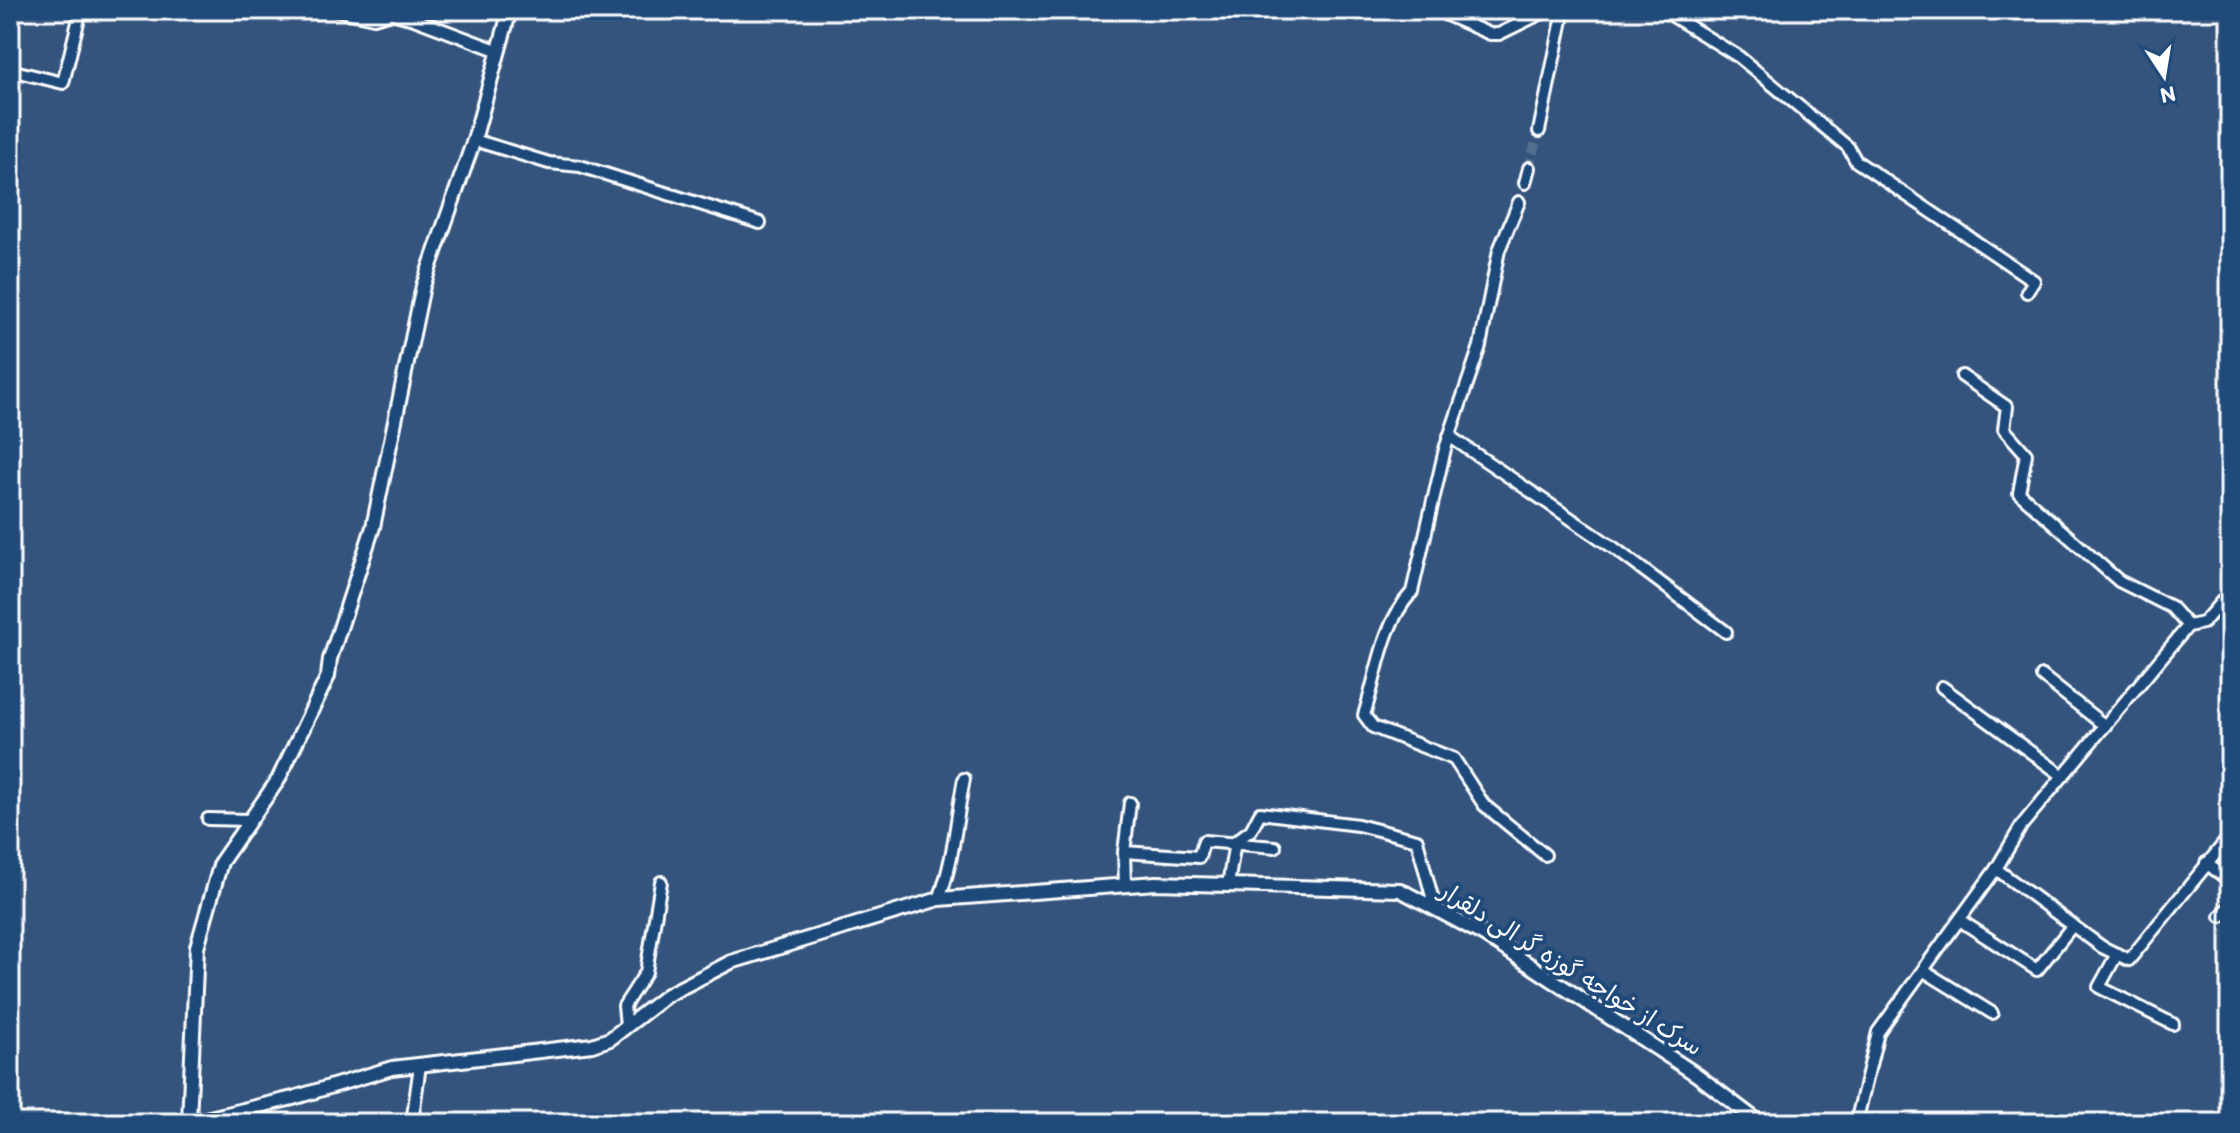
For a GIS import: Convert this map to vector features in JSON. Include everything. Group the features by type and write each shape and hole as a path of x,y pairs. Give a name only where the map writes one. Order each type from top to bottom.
{"street":[{"path":"10,70 63,83 81,10"},
{"path":"336,10 374,18 391,13 499,51"},
{"path":"189,1122 197,947 221,862 278,780 328,676 330,659 373,527 423,286 474,140 510,10"},
{"path":"1435,10 1490,34 1499,34 1548,10"},
{"path":"1539,131 1564,10"},
{"path":"1663,10 1739,57 1848,147 1856,161 2034,281 2027,292"},
{"path":"474,140 549,163 580,166 760,223"},
{"path":"1525,183 1529,168"},
{"path":"1519,202 1499,250 1480,346 1449,436 1412,592 1397,609 1376,667 1374,688 1364,715 1373,727 1454,759 1484,805 1545,855"},
{"path":"1962,376 2007,407 2004,429 2026,454 2019,493 2119,581 2171,607 2188,626"},
{"path":"1449,436 1614,548 1726,632"},
{"path":"1856,1123 1878,1032 1961,921 2022,825 2188,626 2203,623 2230,592"},
{"path":"2042,676 2105,726"},
{"path":"1942,687 2063,776"},
{"path":"939,899 951,867 952,838 964,779"},
{"path":"1125,885 1124,852 1130,803"},
{"path":"1228,885 1235,842 1251,830 1260,813 1358,825 1417,840 1435,908"},
{"path":"208,819 250,820"},
{"path":"1996,869 2073,925 2129,960 2230,836"},
{"path":"1124,852 1199,857 1204,841 1275,847"},
{"path":"2206,863 2230,881"},
{"path":"626,1026 624,1006 646,972 661,882"},
{"name":"سرک از خواجه گوزه گر الی دلقرار","path":"189,1122 293,1098 392,1068 592,1045 610,1039 667,995 731,962 939,899 1125,885 1228,885 1400,890 1484,935 1670,1057 1760,1123"},
{"path":"2221,916 2230,906"},
{"path":"1961,921 2037,970 2073,925"},
{"path":"2117,954 2099,987 2173,1024"},
{"path":"1924,971 1992,1013"},
{"path":"412,1123 420,1065"}],"tunnel":[{"path":"1529,168 1539,131"}]}
